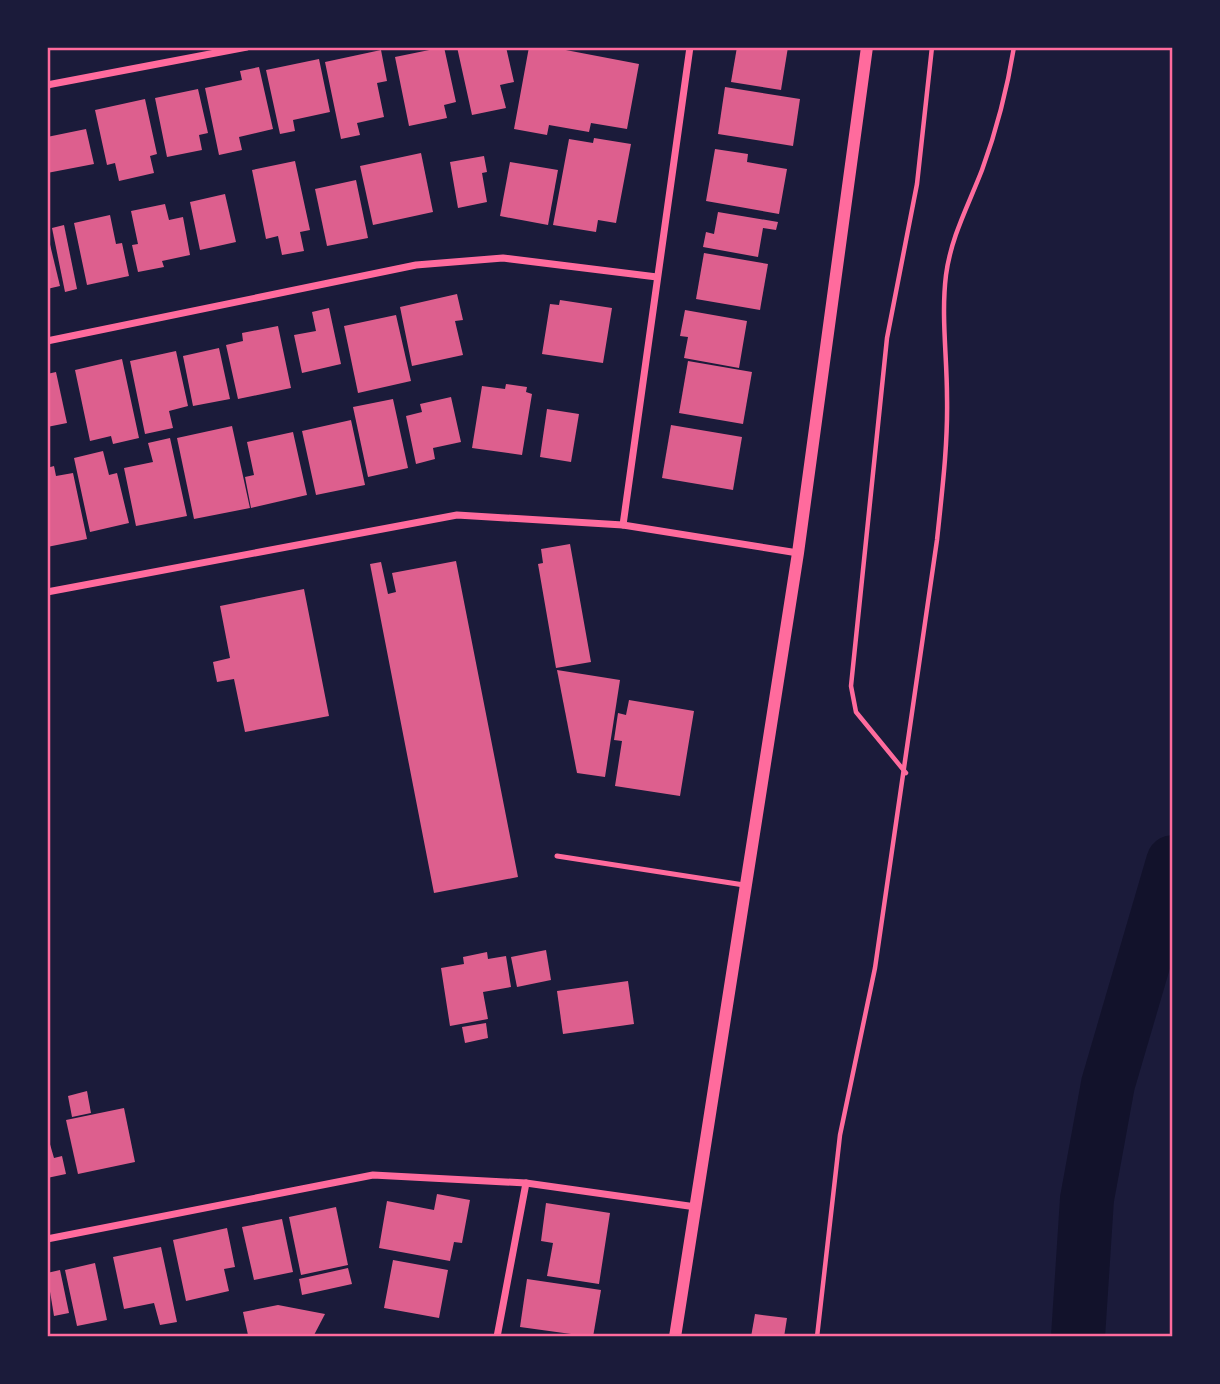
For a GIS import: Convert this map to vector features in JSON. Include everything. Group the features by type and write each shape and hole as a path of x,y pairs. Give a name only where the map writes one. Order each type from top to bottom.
{"street":[{"path":"47,85 247,47"},
{"path":"623,525 690,47"},
{"path":"675,1337 798,553 867,47"},
{"path":"47,341 416,265 503,258 657,277"},
{"path":"47,592 457,515 623,525 798,553"},
{"path":"47,1239 373,1175 526,1183 696,1207"},
{"path":"497,1337 526,1183"}],"lane":[{"path":"557,856 746,886"}],"path":[{"path":"906,773 856,712 850,686 863,590 887,338 917,184 932,47"},
{"path":"817,1337 840,1135 875,968 906,773 945,468 947,396 943,313 946,274 954,233 981,173 1004,106 1014,47"}],"building":[{"path":"444,47 456,102 444,105 447,118 409,126 395,57"},
{"path":"457,47 506,47 514,82 500,85 506,108 472,115"},
{"path":"529,47 550,47 639,64 627,129 591,123 589,132 549,125 547,135 514,129"},
{"path":"737,47 788,47 781,90 731,82"},
{"path":"381,50 387,81 377,83 384,117 357,123 360,135 341,139 325,62"},
{"path":"319,59 330,112 293,120 295,131 280,134 266,70"},
{"path":"259,67 273,129 239,137 242,150 219,155 205,88 242,80 240,71"},
{"path":"725,87 800,99 793,146 718,134"},
{"path":"198,89 208,133 199,135 202,150 167,157 155,98"},
{"path":"145,99 157,154 150,156 154,173 119,181 115,163 107,165 95,110"},
{"path":"86,129 94,164 47,173 47,137"},
{"path":"594,138 631,144 616,223 598,220 596,232 553,225 569,139 593,143"},
{"path":"715,149 748,154 747,162 787,169 779,214 706,201"},
{"path":"421,153 433,212 373,225 360,166"},
{"path":"484,156 487,172 482,173 487,202 458,208 450,162"},
{"path":"295,161 310,230 300,232 304,251 282,255 278,236 266,239 252,170"},
{"path":"510,162 558,170 548,225 500,216"},
{"path":"356,180 368,238 327,246 315,189"},
{"path":"225,194 236,242 200,250 190,202"},
{"path":"165,204 169,220 183,217 190,255 162,261 164,267 138,272 132,245 138,244 131,211"},
{"path":"718,212 778,222 776,230 763,228 758,257 703,247 706,232 714,234"},
{"path":"110,215 116,244 122,243 129,276 87,285 74,223"},
{"path":"64,225 77,289 65,292 52,228"},
{"path":"47,232 60,286 47,289"},
{"path":"704,253 768,264 760,310 696,299"},
{"path":"457,294 463,320 455,321 463,355 412,366 400,307"},
{"path":"560,300 612,308 603,363 542,354 550,304 559,305"},
{"path":"329,308 341,364 302,373 294,335 316,331 312,312"},
{"path":"685,310 747,321 739,368 684,358 688,337 680,336"},
{"path":"396,315 411,381 358,393 344,326"},
{"path":"278,326 291,388 238,399 226,345 243,341 242,333"},
{"path":"219,348 230,399 193,406 183,356"},
{"path":"176,351 188,406 169,411 173,428 145,434 130,361"},
{"path":"122,359 139,438 113,444 111,436 90,441 75,370"},
{"path":"688,361 752,372 743,424 679,413"},
{"path":"56,372 67,423 47,427 47,374"},
{"path":"506,384 527,387 526,392 532,394 522,455 472,448 482,386 505,389"},
{"path":"451,397 461,442 433,448 435,459 416,464 406,416 422,412 420,404"},
{"path":"393,399 408,468 368,477 353,407"},
{"path":"547,409 579,414 571,462 540,457"},
{"path":"351,420 365,485 316,495 302,431"},
{"path":"671,425 742,437 733,490 662,478"},
{"path":"232,426 250,508 194,519 177,438"},
{"path":"293,432 307,495 251,508 245,477 254,475 247,442"},
{"path":"170,438 187,516 136,526 124,468 153,462 148,443"},
{"path":"103,451 109,475 117,473 129,523 90,532 74,458"},
{"path":"54,466 56,476 73,473 87,539 47,547 47,468"},
{"path":"570,544 591,662 556,668 538,564 543,563 541,549"},
{"path":"456,561 518,877 434,893 370,564 381,562 388,594 396,592 392,573"},
{"path":"304,589 329,716 245,732 234,679 217,682 213,662 230,658 220,606"},
{"path":"557,670 620,680 605,777 577,773"},
{"path":"629,700 694,711 680,796 615,786 622,741 614,740 618,713 626,715"},
{"path":"546,950 551,980 517,987 511,957"},
{"path":"487,952 488,959 506,956 511,987 483,992 488,1019 450,1026 441,968 464,964 463,957"},
{"path":"628,981 634,1024 563,1034 557,991"},
{"path":"486,1023 488,1038 465,1043 462,1027"},
{"path":"87,1091 91,1113 72,1117 68,1096"},
{"path":"124,1108 135,1162 78,1174 66,1120"},
{"path":"47,1134 54,1158 62,1156 66,1174 47,1178"},
{"path":"437,1194 470,1200 462,1243 454,1242 450,1261 379,1248 387,1201 434,1210"},
{"path":"546,1203 610,1213 599,1284 547,1276 553,1243 541,1241"},
{"path":"336,1207 348,1265 301,1275 289,1217"},
{"path":"282,1219 293,1272 254,1280 242,1227"},
{"path":"227,1228 235,1267 224,1269 229,1291 186,1301 173,1240"},
{"path":"161,1247 177,1322 160,1325 154,1303 124,1309 113,1257"},
{"path":"393,1260 448,1270 439,1318 384,1308"},
{"path":"95,1263 107,1320 77,1326 65,1270"},
{"path":"348,1268 352,1284 302,1295 299,1279"},
{"path":"60,1270 69,1313 54,1316 47,1273"},
{"path":"527,1279 601,1290 593,1337 520,1327"},
{"path":"278,1305 325,1314 313,1337 248,1335 243,1312"},
{"path":"755,1314 787,1318 784,1337 751,1337"}],"waterway":[{"path":"1078,1337 1087,1199 1108,1084 1173,862"}]}
